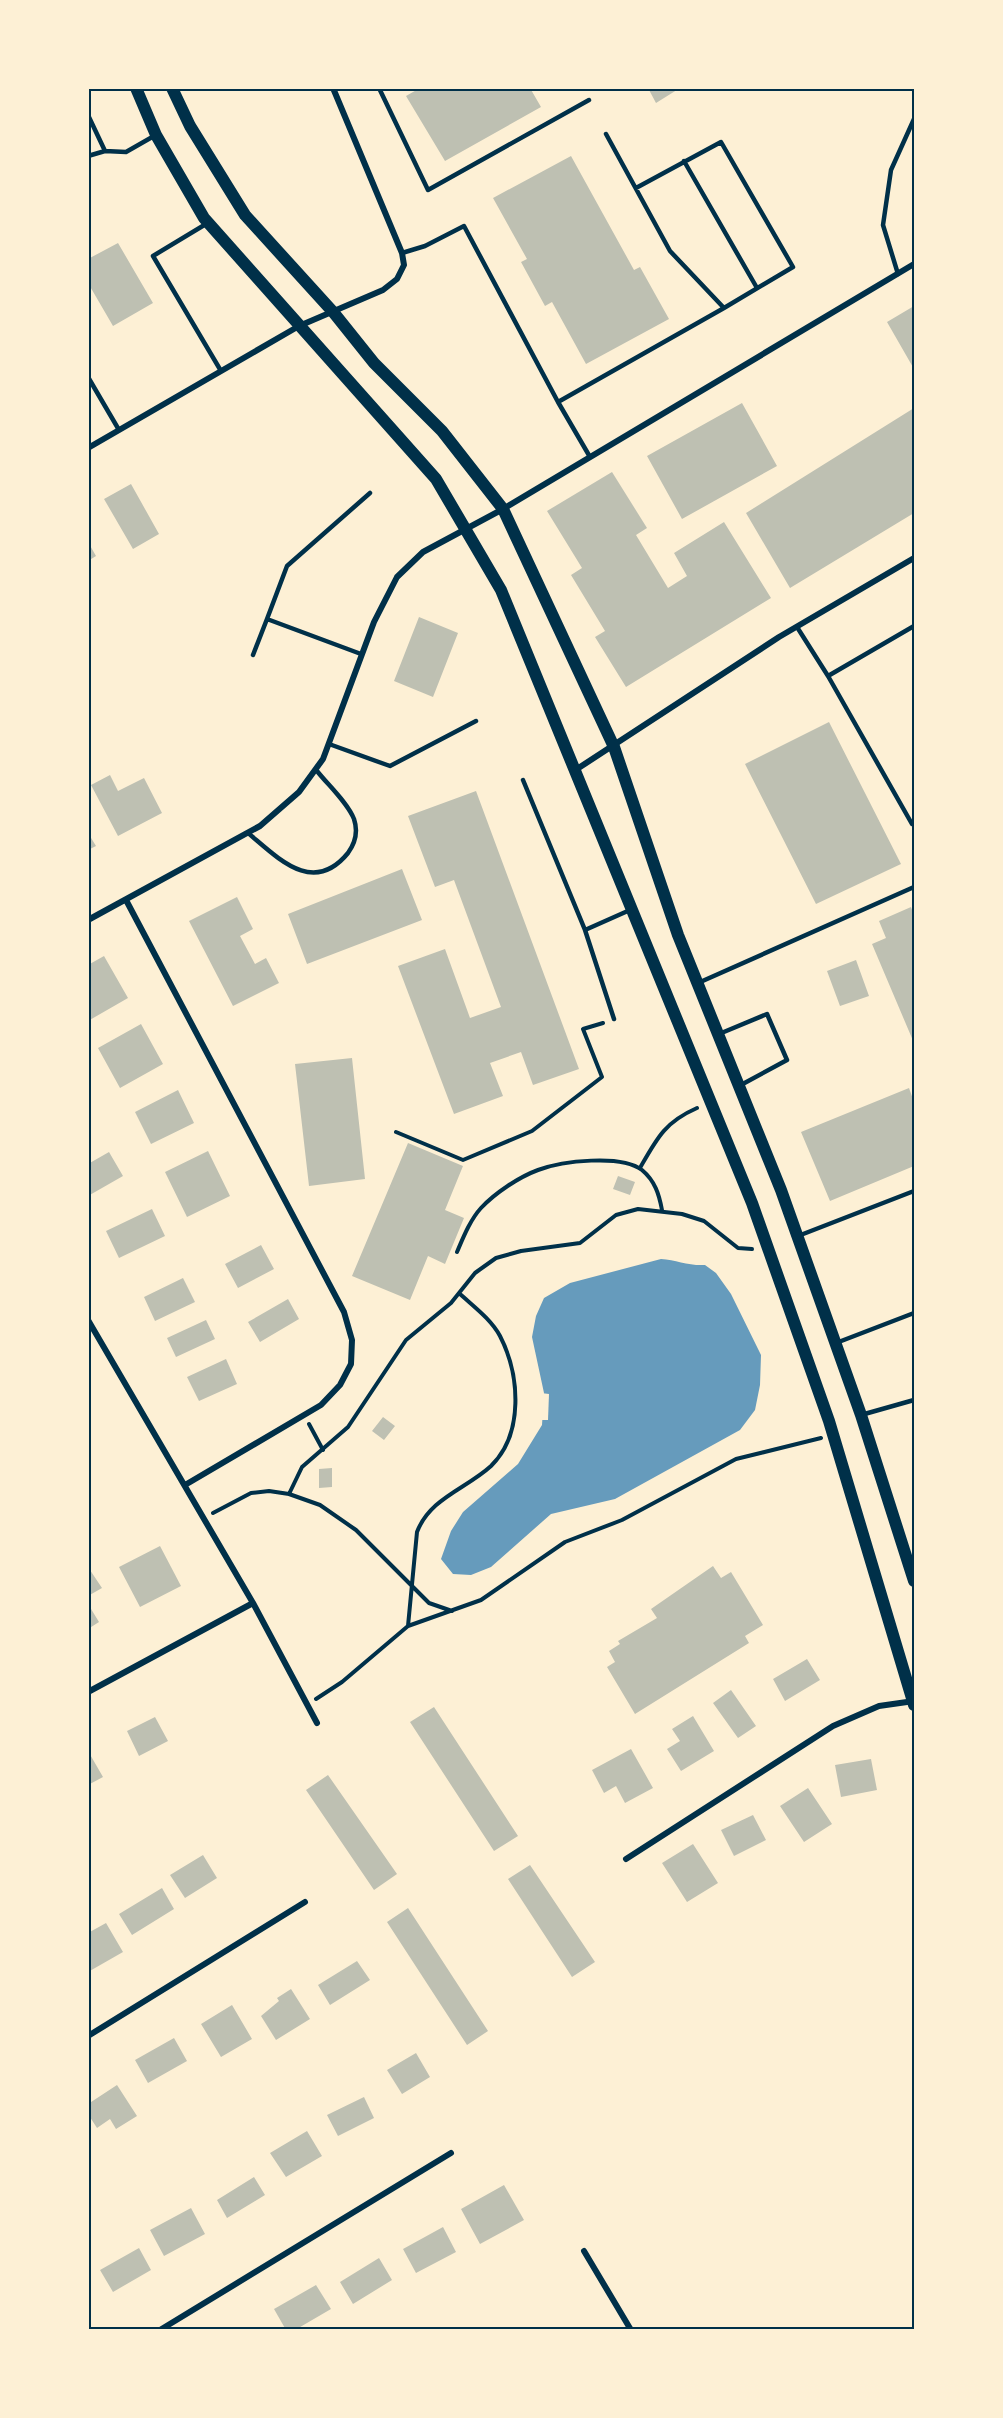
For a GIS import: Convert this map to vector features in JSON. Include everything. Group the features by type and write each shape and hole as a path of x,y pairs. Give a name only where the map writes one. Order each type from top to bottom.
{"main road":[{"path":"136,88 156,135 208,222 436,479 501,590 577,769 767,1247 833,1435 914,1702"},
{"path":"172,88 190,126 245,215 334,313 374,363 442,431 503,508 614,747 698,982 798,1236 912,1562 915,1581"}],"street":[{"path":"88,448 299,326 334,313 383,290 397,279 404,265 402,253 333,88"},
{"path":"88,920 260,826 299,792 317,771 361,654 397,577 423,552 503,508 915,264"},
{"path":"577,769 796,627 915,558"},
{"path":"126,900 344,1312 352,1340 351,1364 340,1385 321,1406 184,1485"},
{"path":"89,1321 253,1603 317,1723"},
{"path":"88,1692 253,1603"},
{"path":"626,1858 833,1726 879,1706 914,1702"},
{"path":"88,2036 305,1902"},
{"path":"160,2330 451,2153"},
{"path":"584,2251 631,2330"}],"lane":[{"path":"379,88 428,190 590,100"},
{"path":"88,115 105,151"},
{"path":"898,274 883,225 891,170 915,119"},
{"path":"606,134 670,251 724,308"},
{"path":"88,156 105,151 126,152 156,135"},
{"path":"558,402 793,267 721,142 636,188"},
{"path":"684,161 757,288"},
{"path":"208,222 153,256 221,372"},
{"path":"402,253 424,246 464,226 590,457"},
{"path":"88,377 119,430"},
{"path":"253,655 287,566 370,493"},
{"path":"267,619 361,654"},
{"path":"828,676 915,626"},
{"path":"796,627 828,676 912,824 915,822"},
{"path":"328,744 390,766 476,721"},
{"path":"248,833 285,865 303,872 317,873 329,869 344,858 354,846 357,832 353,816 317,771"},
{"path":"523,780 585,930 614,1019"},
{"path":"698,982 915,887"},
{"path":"585,930 633,909"},
{"path":"719,1034 766,1014 787,1060 740,1086"},
{"path":"798,1236 915,1191"},
{"path":"835,1344 915,1313"},
{"path":"861,1415 915,1400"}],"path":[{"path":"396,1132 463,1160 532,1131 602,1077 583,1029 614,1019"},
{"path":"640,1168 660,1133 673,1120 711,1103"},
{"path":"456,1252 480,1208 506,1188 538,1170 584,1160 621,1163 640,1168 651,1179 659,1194 662,1210"},
{"path":"288,1494 302,1467 348,1427 406,1341 459,1293 475,1273 496,1258 521,1251 580,1243 616,1215 638,1209 662,1210 704,1221 738,1248 746,1250 767,1247"},
{"path":"408,1626 417,1532 422,1519 431,1507 491,1465 507,1446 513,1428 515,1400 511,1367 500,1336 486,1318 459,1293"},
{"path":"304,1416 323,1450"},
{"path":"307,1705 342,1682 408,1626 482,1600 565,1542 622,1520 736,1459 833,1435"},
{"path":"204,1519 251,1493 269,1491 288,1494 320,1505 338,1515 356,1530 429,1603 453,1611"}],"water":[{"path":"661,1259 705,1265 716,1273 731,1294 761,1355 760,1385 755,1410 740,1430 615,1499 551,1514 491,1567 471,1575 453,1574 441,1559 451,1531 463,1512 518,1464 542,1425 544,1393 532,1337 536,1316 544,1298 570,1283"}],"pier":[{"path":"541,1393 549,1394 548,1420 540,1420"}],"building":[{"path":"420,88 530,88 541,107 445,161 406,96"},
{"path":"648,88 680,88 656,103"},
{"path":"571,156 634,270 640,267 669,319 586,364 552,302 545,306 521,262 527,259 493,198"},
{"path":"118,243 153,303 113,326 88,283 88,259"},
{"path":"914,306 914,369 887,322"},
{"path":"742,403 777,466 682,519 647,456"},
{"path":"914,408 914,513 790,588 746,513"},
{"path":"612,472 647,528 636,535 668,588 687,576 674,553 724,522 771,598 626,687 595,637 605,631 571,575 582,568 547,511"},
{"path":"131,484 159,534 133,549 104,499"},
{"path":"88,542 96,556 88,561"},
{"path":"419,617 458,633 433,697 394,681"},
{"path":"829,722 901,864 816,904 745,764"},
{"path":"110,775 118,791 144,778 162,813 118,836 91,785"},
{"path":"476,791 579,1069 533,1085 521,1052 490,1063 503,1096 454,1114 398,966 445,949 470,1018 501,1007 454,880 435,887 408,816"},
{"path":"88,833 96,846 88,850"},
{"path":"402,869 422,920 307,964 288,914"},
{"path":"237,897 253,929 240,936 255,964 266,958 279,983 233,1006 189,921"},
{"path":"911,907 914,915 914,1043 872,944 886,938 879,921"},
{"path":"104,956 128,998 88,1021 88,965"},
{"path":"856,960 869,996 840,1006 827,971"},
{"path":"141,1024 163,1064 120,1088 98,1048"},
{"path":"352,1058 365,1179 309,1186 295,1064"},
{"path":"909,1088 914,1102 914,1166 830,1201 801,1132"},
{"path":"178,1090 194,1123 151,1144 135,1112"},
{"path":"408,1143 463,1166 445,1210 464,1218 445,1264 428,1256 410,1300 352,1276"},
{"path":"208,1151 230,1196 187,1217 165,1172"},
{"path":"109,1152 123,1176 88,1196 88,1164"},
{"path":"618,1176 635,1182 630,1195 613,1189"},
{"path":"152,1209 165,1236 119,1258 106,1231"},
{"path":"261,1245 274,1269 238,1288 225,1264"},
{"path":"183,1278 195,1302 155,1321 144,1297"},
{"path":"288,1299 299,1319 260,1342 248,1322"},
{"path":"206,1320 215,1339 176,1357 167,1338"},
{"path":"226,1359 237,1384 199,1401 187,1377"},
{"path":"383,1417 395,1426 384,1440 372,1431"},
{"path":"332,1468 332,1487 319,1488 319,1469"},
{"path":"160,1546 181,1586 140,1607 119,1567"},
{"path":"713,1566 721,1578 731,1572 763,1625 745,1636 749,1643 635,1714 607,1667 615,1662 609,1651 620,1644 618,1641 657,1618 651,1609"},
{"path":"88,1567 102,1588 88,1596"},
{"path":"88,1604 99,1622 88,1629"},
{"path":"807,1659 820,1680 785,1701 773,1679"},
{"path":"731,1690 756,1726 738,1738 713,1703"},
{"path":"434,1707 518,1836 494,1851 410,1722"},
{"path":"693,1716 714,1751 681,1771 667,1749 680,1741 672,1729"},
{"path":"155,1717 168,1741 139,1756 127,1731"},
{"path":"631,1749 653,1788 625,1803 616,1786 604,1793 592,1770"},
{"path":"88,1751 103,1777 88,1785"},
{"path":"871,1759 877,1790 841,1797 835,1765"},
{"path":"328,1775 397,1874 374,1890 306,1790"},
{"path":"808,1788 832,1824 804,1842 780,1806"},
{"path":"753,1815 766,1840 734,1856 721,1830"},
{"path":"693,1844 718,1883 687,1902 662,1863"},
{"path":"203,1855 217,1878 185,1898 170,1875"},
{"path":"530,1865 595,1962 572,1977 508,1879"},
{"path":"162,1888 174,1909 132,1935 119,1914"},
{"path":"408,1908 488,2031 467,2045 387,1922"},
{"path":"106,1923 123,1952 88,1972 88,1933"},
{"path":"357,1961 370,1980 330,2005 318,1985"},
{"path":"291,1989 310,2019 276,2040 261,2016 279,2001 277,1998"},
{"path":"232,2005 252,2039 221,2057 201,2024"},
{"path":"174,2038 187,2061 148,2083 135,2060"},
{"path":"416,2053 430,2077 402,2094 387,2070"},
{"path":"117,2085 137,2116 116,2129 110,2119 97,2128 88,2114 88,2104"},
{"path":"364,2097 374,2118 338,2136 327,2115"},
{"path":"307,2131 322,2156 286,2177 270,2153"},
{"path":"254,2177 265,2195 227,2218 217,2200"},
{"path":"504,2185 524,2220 480,2244 461,2209"},
{"path":"191,2208 205,2234 164,2256 150,2230"},
{"path":"443,2227 456,2252 416,2273 403,2249"},
{"path":"139,2248 151,2270 113,2292 100,2270"},
{"path":"379,2258 392,2280 353,2304 340,2282"},
{"path":"316,2285 331,2309 295,2330 286,2330 274,2309"}]}
